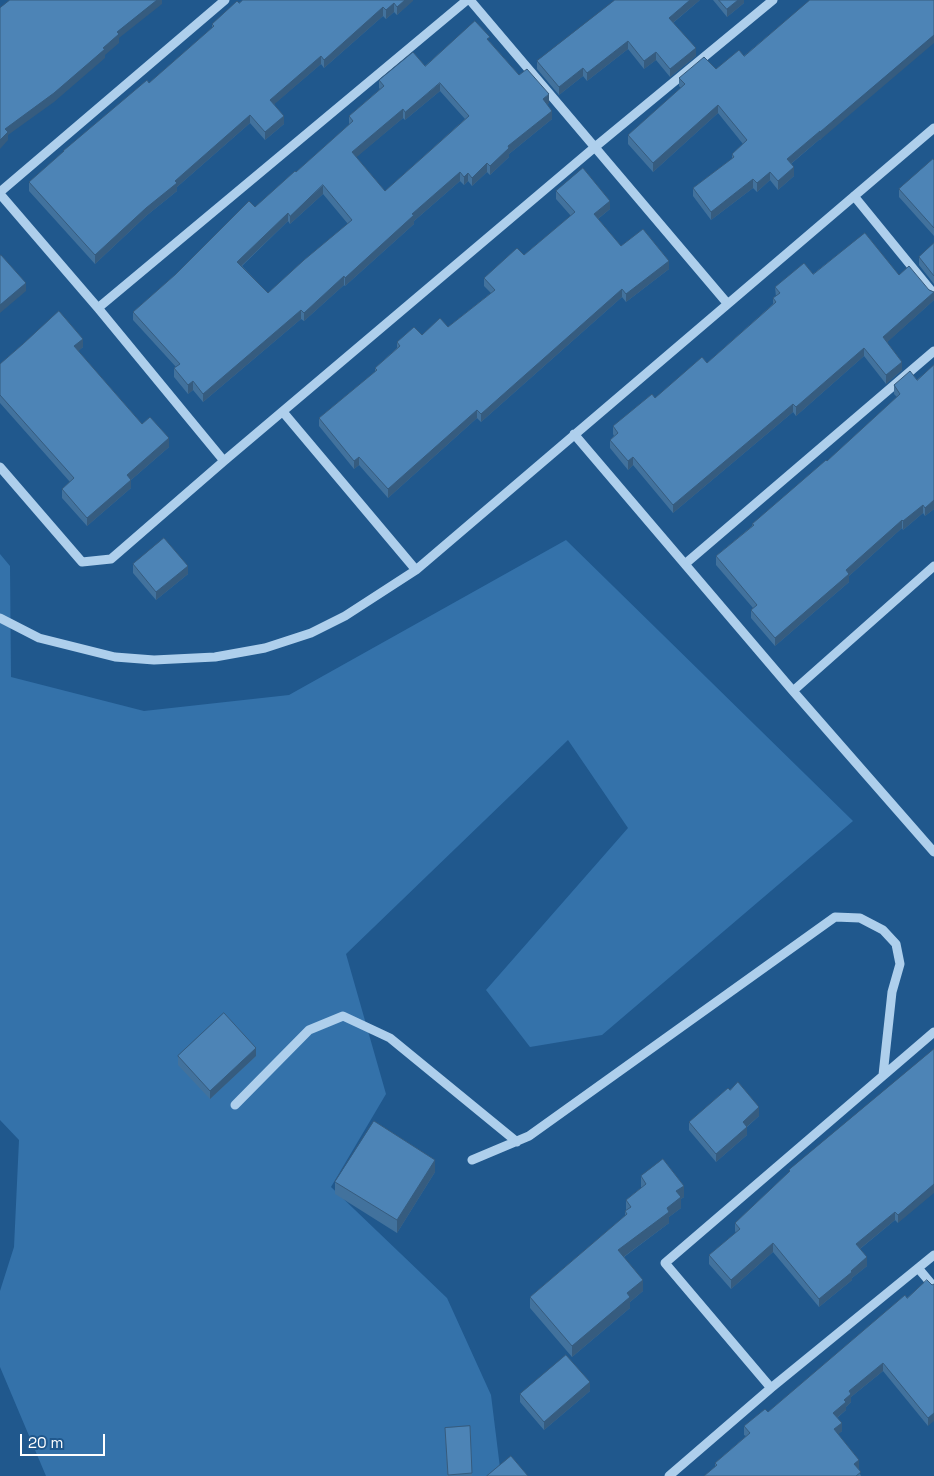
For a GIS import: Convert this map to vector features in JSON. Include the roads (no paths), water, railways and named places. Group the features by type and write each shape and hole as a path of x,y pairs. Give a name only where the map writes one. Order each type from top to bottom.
{"street":[{"path":"224,461 0,193 225,0"},
{"path":"98,308 469,0 728,303"},
{"path":"0,467 82,562 111,559 595,147 773,0"},
{"path":"0,618 39,638 115,657 154,660 216,657 265,648 311,632 345,616 416,570 934,128"},
{"path":"854,196 934,294"},
{"path":"685,564 934,351"},
{"path":"284,412 416,570"},
{"path":"574,434 934,852"},
{"path":"793,690 934,566"},
{"path":"472,1160 529,1136 835,917 860,918 883,930 896,944 900,964 892,992 882,1075"},
{"path":"235,1106 309,1030 343,1016 390,1038 517,1142"},
{"path":"771,1388 665,1263 934,1032"},
{"path":"669,1476 771,1388 934,1255"},
{"path":"918,1268 934,1287"}]}
